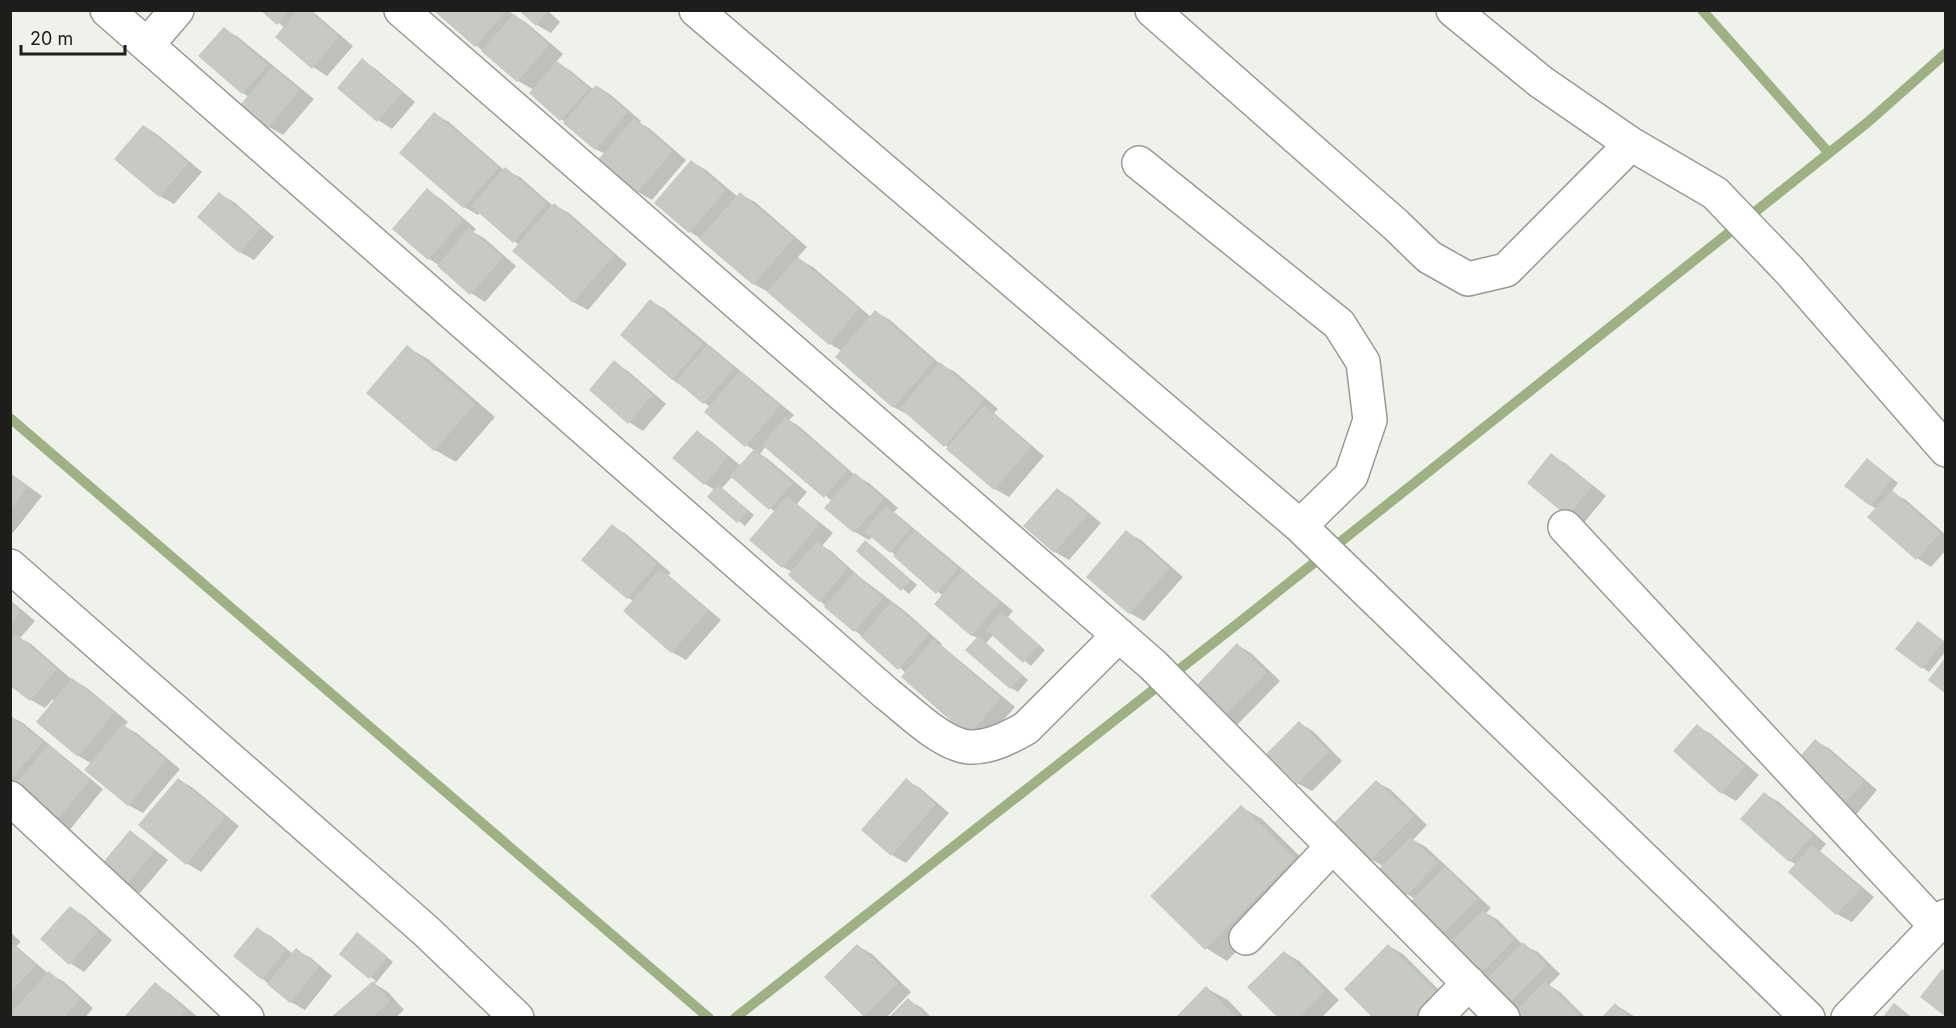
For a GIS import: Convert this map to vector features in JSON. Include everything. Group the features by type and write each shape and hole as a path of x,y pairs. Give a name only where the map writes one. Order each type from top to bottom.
{"street":[{"path":"107,10 878,686 936,733 968,747 988,745 1008,738 1026,728 1119,635"},
{"path":"147,45 177,10"},
{"path":"401,10 1153,665 1503,1017"},
{"path":"696,10 1300,526 1808,1017"},
{"path":"1152,10 1430,256 1468,279 1506,270 1631,144"},
{"path":"1453,10 1541,82 1631,144 1715,193 1789,270 1946,450"},
{"path":"1139,163 1339,324 1363,362 1370,420 1351,476 1300,526"},
{"path":"1565,527 1941,921 1848,1017"},
{"path":"10,566 426,931 517,1017"},
{"path":"10,798 248,1017"},
{"path":"1246,938 1332,847"},
{"path":"1436,1017 1469,983"}],"building":[{"path":"260,10 290,10 277,25"},
{"path":"298,10 309,10 339,37 312,69 275,37"},
{"path":"433,10 504,10 505,12 475,47"},
{"path":"518,10 544,10 547,13 536,26"},
{"path":"514,14 549,45 517,82 481,51"},
{"path":"224,27 268,65 242,94 198,56"},
{"path":"362,58 402,93 377,122 337,88"},
{"path":"557,61 589,88 560,121 529,93"},
{"path":"272,67 300,90 268,128 241,104"},
{"path":"596,85 628,112 595,150 563,123"},
{"path":"434,112 499,167 463,208 399,153"},
{"path":"634,118 673,151 637,193 598,160"},
{"path":"143,125 189,163 159,197 114,159"},
{"path":"691,160 726,190 689,233 654,203"},
{"path":"505,167 547,203 513,243 471,206"},
{"path":"427,188 463,220 428,260 392,229"},
{"path":"219,192 261,228 239,253 197,217"},
{"path":"740,192 794,238 753,285 699,239"},
{"path":"554,203 614,255 573,303 512,251"},
{"path":"469,228 503,257 470,295 437,266"},
{"path":"798,257 859,309 829,345 767,292"},
{"path":"650,299 703,344 672,380 620,335"},
{"path":"875,310 934,361 893,408 835,357"},
{"path":"407,345 475,404 434,451 366,393"},
{"path":"707,345 734,368 703,404 676,381"},
{"path":"614,360 653,395 628,424 589,390"},
{"path":"940,362 984,400 944,447 900,408"},
{"path":"740,371 780,406 745,447 704,412"},
{"path":"984,405 1031,447 994,490 946,449"},
{"path":"785,417 847,470 824,498 762,445"},
{"path":"697,430 728,457 704,485 672,458"},
{"path":"754,449 793,483 769,510 730,476"},
{"path":"1551,453 1592,486 1568,517 1527,483"},
{"path":"1867,458 1892,479 1870,506 1844,486"},
{"path":"10,473 28,487 10,510"},
{"path":"855,473 884,499 854,533 824,508"},
{"path":"718,484 748,511 737,523 707,497"},
{"path":"1057,488 1088,514 1054,553 1023,526"},
{"path":"1892,490 1940,533 1916,560 1867,517"},
{"path":"787,496 820,524 782,568 749,540"},
{"path":"886,506 911,528 890,553 864,531"},
{"path":"612,524 657,564 627,599 581,560"},
{"path":"915,530 958,568 936,594 893,556"},
{"path":"1126,530 1170,568 1129,614 1086,577"},
{"path":"865,540 911,580 901,591 856,551"},
{"path":"817,541 848,568 819,602 788,575"},
{"path":"660,569 708,611 671,653 623,611"},
{"path":"963,570 1000,602 971,636 934,604"},
{"path":"854,572 883,598 854,632 824,607"},
{"path":"10,602 21,612 10,625"},
{"path":"891,602 929,634 898,670 861,637"},
{"path":"1001,612 1039,645 1023,663 986,630"},
{"path":"1918,621 1944,641 1922,669 1895,649"},
{"path":"16,634 57,669 30,701 10,686 10,641"},
{"path":"978,636 1023,675 1010,689 965,650"},
{"path":"933,639 1001,698 968,736 901,677"},
{"path":"1237,643 1267,673 1222,718 1193,689"},
{"path":"1946,657 1946,694 1928,680"},
{"path":"72,678 115,712 78,757 36,722"},
{"path":"10,715 43,742 10,781"},
{"path":"1299,721 1329,752 1297,784 1266,754"},
{"path":"123,724 166,760 128,806 84,770"},
{"path":"1697,724 1745,766 1721,794 1673,751"},
{"path":"1815,739 1864,781 1840,809 1792,766"},
{"path":"48,745 90,780 53,825 11,790"},
{"path":"178,778 225,817 186,865 138,825"},
{"path":"906,778 936,804 891,856 861,830"},
{"path":"1376,780 1414,816 1370,860 1333,824"},
{"path":"1764,792 1813,835 1789,862 1740,819"},
{"path":"1241,805 1295,858 1205,950 1150,896"},
{"path":"130,830 155,851 125,886 100,866"},
{"path":"1411,837 1438,863 1406,896 1379,869"},
{"path":"1812,845 1861,888 1836,915 1788,872"},
{"path":"1445,867 1478,899 1442,935 1409,903"},
{"path":"70,906 98,931 69,965 40,939"},
{"path":"1483,910 1514,940 1479,975 1448,945"},
{"path":"257,927 286,950 262,980 233,956"},
{"path":"357,932 388,957 369,979 339,954"},
{"path":"10,942 36,965 10,993"},
{"path":"1523,942 1547,965 1507,1005 1484,982"},
{"path":"857,944 898,983 864,1017 824,977"},
{"path":"1388,944 1445,1000 1428,1018 1373,1018 1344,989"},
{"path":"296,948 319,967 290,1003 267,984"},
{"path":"1284,951 1325,991 1299,1018 1278,1018 1247,987"},
{"path":"1942,969 1946,971 1946,1017 1920,997"},
{"path":"49,971 80,999 64,1018 14,1018 10,1014"},
{"path":"373,981 390,1002 371,1018 330,1018"},
{"path":"1545,981 1579,1014 1576,1018 1515,1018 1512,1015"},
{"path":"155,982 186,1010 179,1018 123,1018"},
{"path":"1206,986 1238,1018 1175,1018"},
{"path":"908,998 928,1018 888,1018"},
{"path":"1615,1003 1630,1018 1601,1018"},
{"path":"1894,1003 1913,1018 1882,1018"}],"waterway":[{"path":"1702,10 1829,153"},
{"path":"735,1018 1241,621 1868,122 1946,53"},
{"path":"10,418 709,1018"}]}
